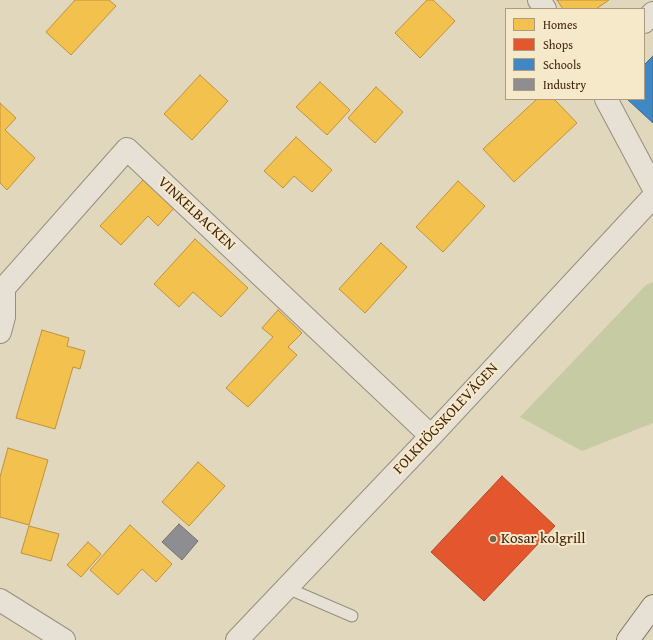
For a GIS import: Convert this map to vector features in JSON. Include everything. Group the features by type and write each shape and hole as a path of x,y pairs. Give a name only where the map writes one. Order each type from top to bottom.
{"street":[{"path":"645,21 653,13"},
{"path":"607,100 653,187"},
{"name":"VINKELBACKEN","path":"0,332 4,317 2,286 127,150 431,436"},
{"name":"FOLKHÖGSKOLEVÄGEN","path":"237,640 431,436 653,197"},
{"path":"0,600 64,640"},
{"path":"628,640 653,606"}],"lane":[{"path":"287,588 352,616"}],"green space":[{"path":"653,282 653,423 582,451 520,417 646,285"}],"building: Homes":[{"path":"75,0 109,0 116,6 71,55 46,32"},
{"path":"427,0 433,0 455,21 420,58 395,33"},
{"path":"557,0 609,0 597,8 562,8"},
{"path":"200,75 228,101 192,140 164,114"},
{"path":"320,82 350,110 327,135 296,107"},
{"path":"376,87 403,112 375,143 348,118"},
{"path":"536,100 555,100 577,123 514,182 483,149"},
{"path":"0,103 16,118 5,130 35,158 7,190 0,183"},
{"path":"296,137 332,170 312,192 294,176 283,188 264,171"},
{"path":"143,180 174,208 158,226 148,216 121,245 100,226"},
{"path":"458,181 485,206 443,252 416,227"},
{"path":"195,239 248,288 221,317 193,292 179,307 154,284"},
{"path":"381,243 407,267 365,313 339,289"},
{"path":"278,310 302,333 288,347 297,355 248,407 226,388 273,337 262,328"},
{"path":"42,330 69,338 67,346 85,351 80,369 73,367 55,429 16,418"},
{"path":"8,448 48,460 29,525 0,517 0,477"},
{"path":"198,462 225,486 189,526 162,502"},
{"path":"130,525 172,564 156,582 142,569 118,595 90,570"},
{"path":"29,526 59,534 51,561 21,553"},
{"path":"88,542 101,554 81,577 67,565"}],"building: Shops":[{"name":"Kosar kolgrill","path":"502,476 555,526 484,601 431,552"}],"building: Schools":[{"path":"653,56 653,123 628,100 645,100 645,64"}],"building: Industry":[{"path":"179,524 198,541 182,560 162,542"}],"place":[{"name":"Kosar kolgrill","path":"493,539"}]}
